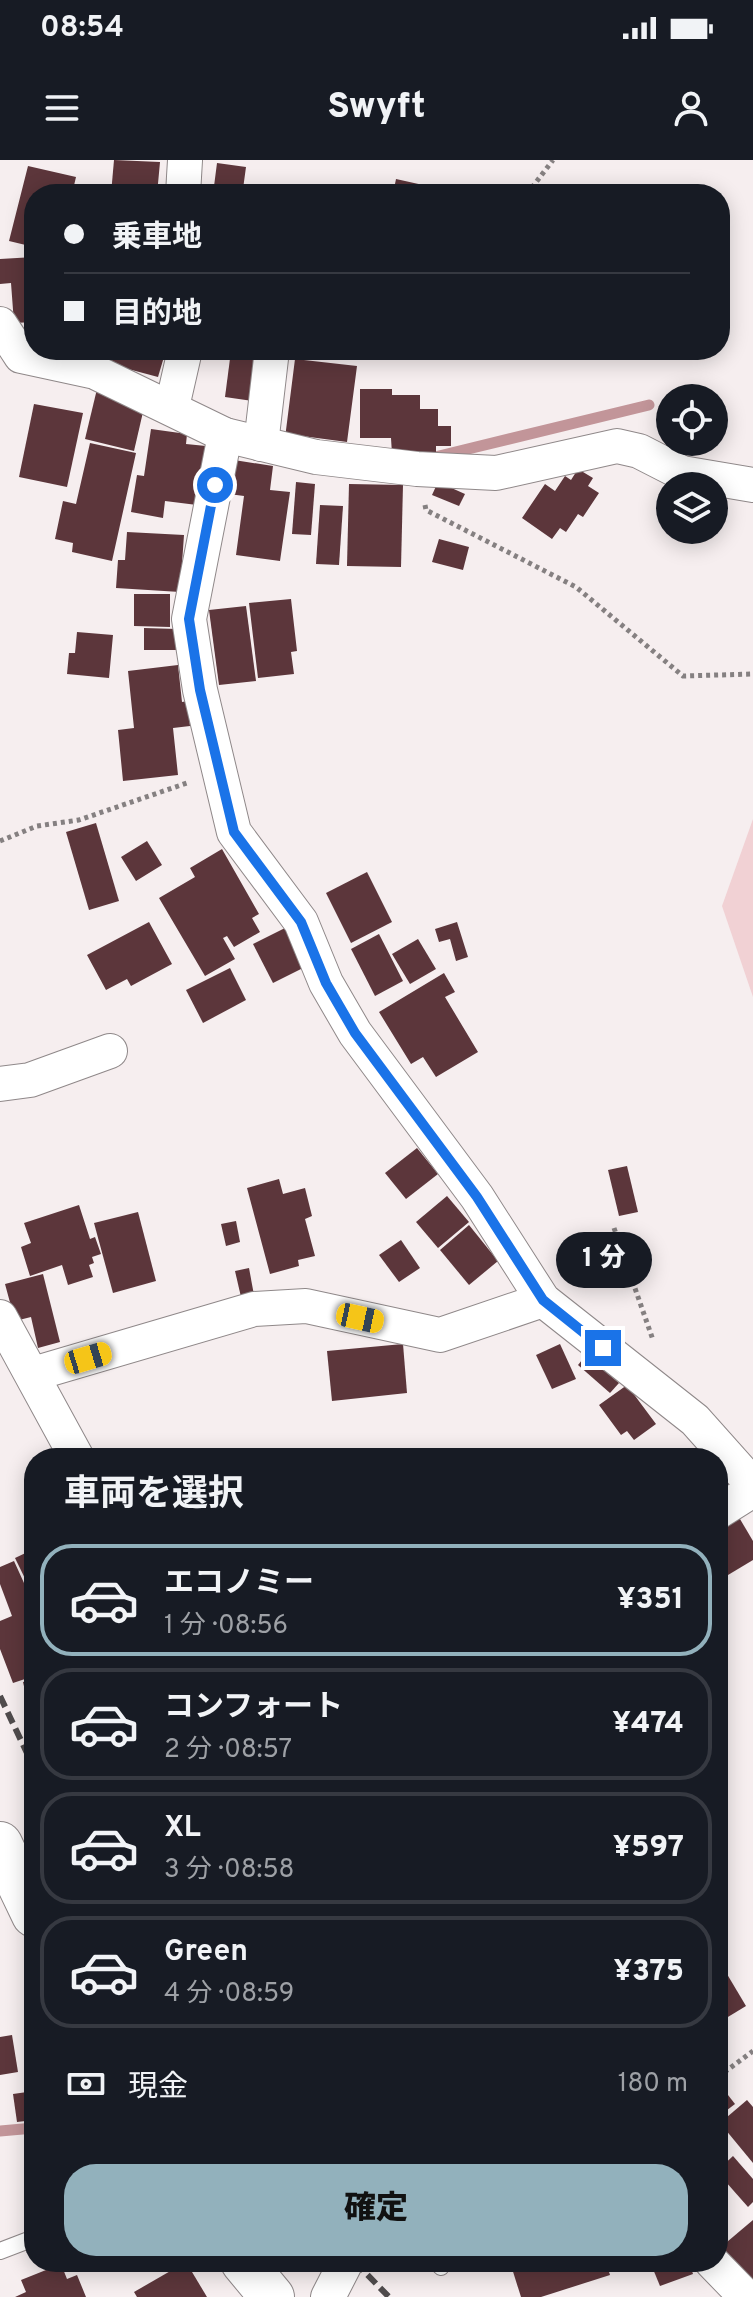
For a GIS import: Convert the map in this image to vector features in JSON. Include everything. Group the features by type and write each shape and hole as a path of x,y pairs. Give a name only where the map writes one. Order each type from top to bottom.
{"highway":[{"path":"0,1844 18,1897"},
{"path":"251,2272 272,2297"}],"street":[{"path":"184,184 185,160"},
{"path":"0,324 24,357"},
{"path":"40,360 95,372 225,435 316,457 417,469 496,473 617,446 639,451 682,473 753,485"},
{"path":"172,407 183,360"},
{"path":"261,444 271,360"},
{"path":"225,435 189,619 200,690 234,832 301,922 326,983 355,1033 477,1197 543,1300 695,1420 719,1448"},
{"path":"0,1084 30,1080 110,1051"},
{"path":"33,1374 254,1309 306,1306 440,1335 543,1300"},
{"path":"0,1317 72,1448"},
{"path":"728,1458 753,1487 728,1505"},
{"path":"328,2297 341,2272"},
{"path":"722,2272 746,2297"}],"lane":[{"path":"0,2251 24,2242"}],"path":[{"path":"535,184 553,160"},
{"path":"417,469 426,510 576,587 683,676 753,674"},
{"path":"0,841 37,826 79,820 219,773"},
{"path":"614,1228 655,1347"},
{"path":"728,2070 753,2051"}],"shaded area":[{"path":"753,819 753,997 722,906"}],"building":[{"path":"114,160 160,162 158,184 112,184"},
{"path":"217,163 246,167 244,184 214,184"},
{"path":"28,166 76,177 74,184 24,184 24,245 9,241"},
{"path":"396,179 418,184 395,184"},
{"path":"24,258 24,322 14,323 11,283 0,284 0,259"},
{"path":"103,360 163,360 158,377"},
{"path":"230,360 263,360 259,402 225,397"},
{"path":"295,360 357,366 347,442 302,436 302,439 285,438"},
{"path":"97,389 143,412 134,451 85,439"},
{"path":"360,389 392,389 392,395 420,395 420,409 438,409 438,426 451,426 451,446 436,446 436,453 392,454 391,438 360,438"},
{"path":"34,404 83,413 67,487 19,477"},
{"path":"151,429 187,434 186,444 206,446 197,505 165,501 163,518 131,512 137,475 144,476"},
{"path":"90,443 136,453 112,561 72,552 73,543 55,539 63,501 76,504"},
{"path":"234,460 273,466 270,490 290,492 280,561 236,555 244,496 229,494"},
{"path":"578,469 593,478 588,486 599,493 583,517 578,514 566,532 560,528 552,539 522,518 545,484 555,491 565,476 571,480"},
{"path":"296,482 315,484 311,535 292,534"},
{"path":"438,482 465,494 459,506 432,495"},
{"path":"349,484 403,485 401,567 347,566"},
{"path":"320,505 343,506 339,565 316,564"},
{"path":"127,532 184,535 180,592 116,588 118,560 125,560"},
{"path":"439,539 469,547 463,570 432,562"},
{"path":"134,594 170,594 170,627 134,626"},
{"path":"291,599 297,651 291,652 294,674 258,678 249,603"},
{"path":"246,606 256,681 219,685 209,610"},
{"path":"144,628 177,629 177,650 144,650"},
{"path":"77,632 113,635 109,678 67,674 69,653 75,653"},
{"path":"178,665 182,702 188,701 190,726 173,728 178,775 123,781 118,730 134,728 128,671"},
{"path":"96,823 119,901 89,910 66,832"},
{"path":"147,841 162,865 136,881 121,857"},
{"path":"222,849 259,914 252,918 260,932 234,947 227,936 223,938 235,959 205,976 159,898 195,877 190,868"},
{"path":"367,872 392,922 351,943 326,893"},
{"path":"149,922 172,964 131,986 127,979 106,990 87,955"},
{"path":"457,922 468,957 456,961 450,939 439,942 435,929"},
{"path":"285,928 305,967 273,983 253,944"},
{"path":"379,934 403,981 375,996 351,949"},
{"path":"418,939 436,969 410,984 392,954"},
{"path":"230,968 246,1000 203,1023 186,990"},
{"path":"444,973 455,992 445,997 478,1052 436,1077 423,1057 411,1064 379,1012"},
{"path":"417,1148 438,1174 406,1199 385,1173"},
{"path":"627,1166 638,1212 619,1216 608,1170"},
{"path":"279,1179 283,1194 305,1188 312,1216 305,1219 315,1256 298,1260 299,1266 270,1274 247,1188"},
{"path":"447,1196 469,1222 438,1248 416,1222"},
{"path":"79,1205 90,1239 95,1237 101,1254 92,1257 94,1263 89,1265 93,1277 68,1285 62,1265 30,1276 21,1247 31,1243 24,1223"},
{"path":"138,1212 156,1281 113,1293 94,1223"},
{"path":"236,1221 240,1242 226,1246 221,1224"},
{"path":"469,1225 498,1261 469,1285 440,1250"},
{"path":"401,1240 420,1268 399,1282 379,1255"},
{"path":"249,1268 254,1295 241,1297 235,1271"},
{"path":"43,1274 60,1342 38,1348 31,1317 15,1321 5,1284"},
{"path":"403,1344 407,1393 332,1401 327,1351"},
{"path":"560,1344 576,1379 552,1389 536,1355"},
{"path":"586,1355 619,1383 610,1393 578,1365"},
{"path":"627,1385 656,1424 634,1440 627,1431 621,1435 599,1405"},
{"path":"737,1514 753,1541 753,1560 728,1575 728,1519"},
{"path":"24,1554 24,1576 15,1558"},
{"path":"14,1561 24,1583 24,1679 13,1683 0,1649 0,1621 12,1616 0,1584 0,1567"},
{"path":"728,1976 746,2006 728,2017"},
{"path":"12,2035 18,2072 0,2075 0,2037"},
{"path":"24,2092 24,2121 17,2122 13,2094"},
{"path":"728,2095 735,2104 728,2109"},
{"path":"747,2100 753,2107 753,2163 728,2133 728,2116"},
{"path":"733,2156 753,2179 753,2202 748,2207 728,2184 728,2161"},
{"path":"753,2220 753,2285 728,2255 728,2241"},
{"path":"41,2272 64,2272 67,2279 77,2275 86,2297 15,2297 26,2292 21,2280"},
{"path":"169,2272 192,2272 207,2297 137,2297 134,2292"},
{"path":"513,2272 609,2272 610,2275 541,2297 521,2297"},
{"path":"654,2272 692,2272 693,2274 660,2286"}],"waterway":[{"path":"435,457 649,405"},
{"path":"0,2131 24,2129"}],"railway":[{"path":"0,1696 24,1747"},
{"path":"365,2272 389,2297"}],"route":[{"path":"215,485 189,619 200,690 234,832 301,922 326,983 355,1033 477,1197 543,1300 603,1348"}]}
